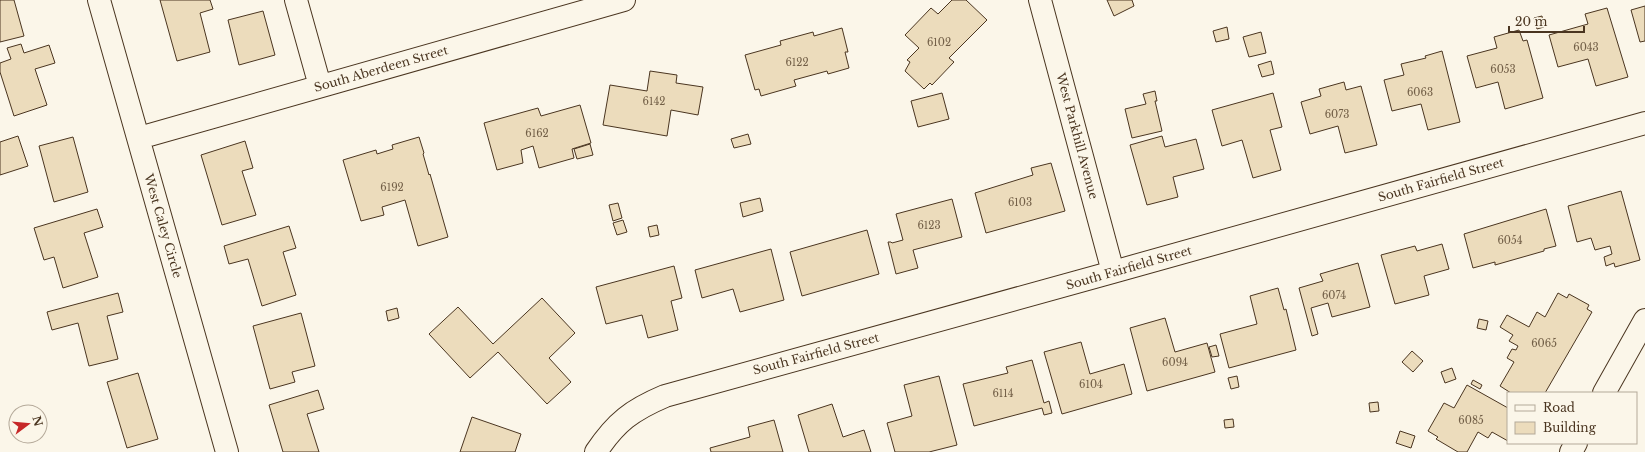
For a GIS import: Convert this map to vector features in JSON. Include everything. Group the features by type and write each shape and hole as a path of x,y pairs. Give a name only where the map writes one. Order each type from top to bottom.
{"street":[{"name":"West Caley Circle","path":"99,0 228,452"},
{"path":"296,0 320,86"},
{"name":"South Aberdeen Street","path":"139,138 624,0"},
{"name":"West Parkhill Avenue","path":"1040,0 1113,272"},
{"name":"South Fairfield Street","path":"596,452 618,423 648,403 665,396 1645,123"},
{"path":"1605,392 1645,320"}],"building":[{"path":"0,0 14,0 24,36 0,42"},
{"path":"160,0 210,0 213,9 200,13 210,52 177,61"},
{"path":"952,0 966,0 987,20 949,58 954,62 932,85 930,83 924,89 905,71 910,62 907,60 919,48 905,35 931,8 938,14"},
{"path":"1107,0 1132,0 1134,6 1114,16"},
{"path":"1645,6 1645,41 1640,42 1631,10"},
{"path":"1607,8 1628,77 1596,86 1588,59 1558,67 1549,35 1588,24 1585,14"},
{"path":"263,11 275,55 239,65 228,20"},
{"path":"1542,16 1544,27 1537,29 1534,18"},
{"path":"1227,27 1229,39 1216,42 1213,31"},
{"path":"842,28 848,52 845,52 849,68 828,74 827,71 794,80 796,86 761,96 759,89 755,90 745,55 781,45 780,41 813,32 814,36"},
{"path":"1519,30 1523,41 1527,40 1543,98 1505,109 1498,82 1476,88 1467,56 1497,48 1494,37"},
{"path":"1261,32 1266,53 1249,57 1243,37"},
{"path":"21,44 24,53 49,45 55,63 35,69 47,105 14,116 0,72 0,63 11,59 7,48"},
{"path":"1442,51 1460,122 1428,130 1421,104 1392,111 1384,80 1404,75 1401,64 1426,58 1425,56"},
{"path":"1271,61 1274,74 1262,77 1258,65"},
{"path":"650,71 677,75 676,83 703,87 698,115 671,110 667,136 603,125 610,85 647,91"},
{"path":"1344,82 1346,90 1361,86 1377,145 1345,153 1338,126 1310,134 1301,102 1321,96 1319,89"},
{"path":"1155,91 1157,101 1155,101 1162,131 1132,138 1125,109 1146,104 1143,94"},
{"path":"942,93 949,119 918,127 911,101"},
{"path":"1273,93 1282,127 1270,130 1281,170 1253,178 1242,140 1222,146 1212,110"},
{"path":"580,105 591,143 572,149 574,158 539,168 533,146 521,150 523,163 497,170 484,123 538,108 541,116"},
{"path":"748,134 751,144 734,148 731,139"},
{"path":"18,136 28,166 0,175 0,142"},
{"path":"1162,136 1165,147 1196,139 1204,169 1173,177 1178,197 1147,205 1130,145"},
{"path":"73,137 88,192 54,202 39,146"},
{"path":"419,137 448,237 418,246 405,200 382,207 384,215 361,221 343,160 376,150 377,154 393,149 392,145"},
{"path":"245,141 253,168 242,171 256,215 222,225 201,155"},
{"path":"590,144 593,155 577,159 574,149"},
{"path":"1051,163 1065,211 986,233 975,193 1033,175 1031,168"},
{"path":"1621,191 1640,260 1615,267 1614,263 1606,266 1604,257 1612,254 1610,246 1595,250 1591,238 1577,242 1568,206"},
{"path":"760,198 763,211 743,217 740,203"},
{"path":"952,199 962,237 913,250 918,268 896,274 888,242 892,243 903,240 896,214"},
{"path":"618,203 622,218 613,221 609,205"},
{"path":"97,209 103,227 84,233 98,277 63,288 54,257 44,260 34,228"},
{"path":"1546,209 1556,246 1544,249 1544,251 1495,265 1495,262 1473,268 1464,234"},
{"path":"623,220 627,232 617,235 613,223"},
{"path":"657,225 659,235 650,237 648,227"},
{"path":"289,226 296,248 283,252 296,295 262,306 248,259 229,264 224,246"},
{"path":"867,230 879,274 802,296 790,252"},
{"path":"1442,244 1449,269 1424,276 1429,295 1395,304 1381,255 1415,246 1417,251"},
{"path":"771,249 784,300 740,312 733,289 702,298 695,270"},
{"path":"1358,263 1370,307 1332,317 1328,303 1311,308 1318,334 1312,336 1299,288 1323,281 1320,274"},
{"path":"674,266 682,298 671,301 678,330 648,338 642,315 606,324 596,287"},
{"path":"1278,288 1284,310 1286,309 1296,350 1229,368 1220,334 1257,324 1250,296"},
{"path":"118,293 123,312 107,316 118,359 89,366 78,323 52,330 47,312"},
{"path":"1558,293 1567,298 1569,294 1589,305 1587,309 1592,312 1546,392 1509,392 1500,386 1514,362 1507,358 1512,349 1516,350 1518,346 1509,341 1513,335 1500,327 1507,315 1529,327 1537,312 1545,317"},
{"path":"542,298 575,333 549,358 571,382 547,404 498,352 470,378 429,334 458,307 493,344"},
{"path":"397,308 399,318 388,321 386,311"},
{"path":"301,313 315,366 292,372 295,382 270,389 253,326"},
{"path":"1165,318 1175,352 1207,343 1215,372 1147,391 1130,328"},
{"path":"1479,319 1488,321 1486,330 1477,328"},
{"path":"1081,342 1090,374 1124,364 1132,394 1062,414 1044,352"},
{"path":"1216,345 1219,356 1212,357 1209,347"},
{"path":"1412,351 1423,361 1413,372 1402,362"},
{"path":"1032,360 1044,403 1049,401 1052,413 1044,415 1042,408 974,426 963,384 1008,373 1006,367"},
{"path":"1452,368 1456,379 1445,383 1441,372"},
{"path":"138,373 158,439 127,448 107,382"},
{"path":"939,376 957,445 929,452 895,452 887,423 912,416 904,385"},
{"path":"1237,376 1239,387 1231,389 1228,378"},
{"path":"1473,380 1482,385 1480,389 1471,384"},
{"path":"1467,385 1507,407 1507,440 1492,432 1488,438 1478,432 1467,452 1458,452 1436,439 1438,437 1428,431 1444,403 1454,408"},
{"path":"318,390 324,409 307,414 319,452 283,452 269,405"},
{"path":"1378,402 1379,411 1370,412 1369,403"},
{"path":"832,404 843,437 864,430 871,452 809,452 798,415"},
{"path":"472,417 521,434 515,452 460,452"},
{"path":"1233,419 1234,427 1225,428 1224,420"},
{"path":"774,420 783,452 711,452 710,448 750,437 748,427"},
{"path":"1400,431 1415,436 1411,448 1396,443"}]}
